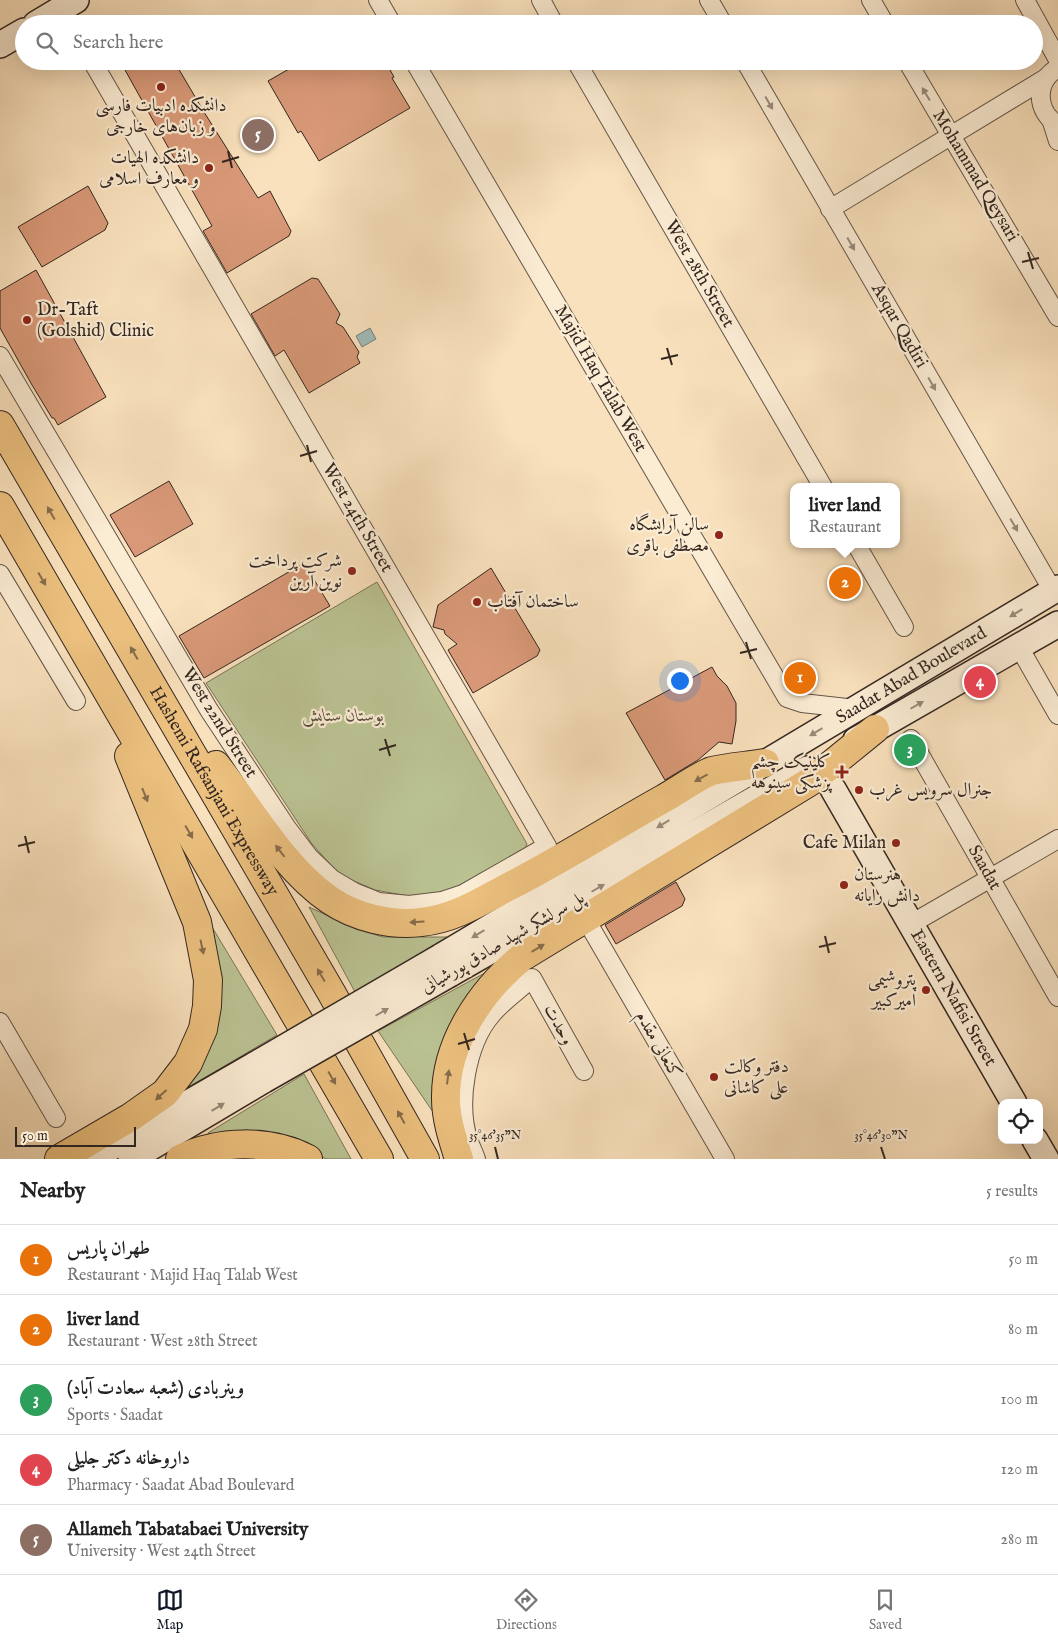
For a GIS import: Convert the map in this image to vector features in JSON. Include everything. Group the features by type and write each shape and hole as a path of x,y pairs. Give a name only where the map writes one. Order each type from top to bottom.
{"highway":[{"name":"Hashemi Rafsanjani Expressway","path":"0,426 331,992 425,1159"},
{"path":"0,506 379,1159"},
{"path":"59,1159 131,1117 165,1093 188,1063 203,1029 207,1006 208,980 197,922 94,669"},
{"path":"156,691 226,778 290,863 304,878 331,901 351,912 400,923 445,918 466,910 537,872 712,772 765,763"},
{"path":"459,1159 449,1127 446,1099 449,1071 456,1046 465,1026 477,1006 504,972 522,958 810,781 875,730"},
{"path":"180,1159 194,1152 212,1147 233,1145 274,1147 308,1159"}],"main road":[{"path":"53,15 66,8"},
{"path":"0,45 15,36"},
{"name":"Saadat Abad Boulevard","path":"765,763 1055,590"},
{"name":"Saadat Abad Boulevard","path":"875,730 1058,624"},
{"name":"پل سرلشکر شهید صادق پورشیانی","path":"91,1159 260,1072 445,965 875,730"},
{"name":"پل سرلشکر شهید صادق پورشیانی","path":"445,965 765,763"},
{"name":"Eastern Nafisi Street","path":"833,789 1012,1099"},
{"name":"پل سرلشکر شهید صادق پورشیانی","path":"132,1159 260,1072"},
{"path":"1037,1144 1046,1159"}],"street":[{"path":"378,0 387,15"},
{"path":"541,0 549,15"},
{"path":"709,0 718,15"},
{"path":"871,0 880,15"},
{"path":"1025,0 1033,15"},
{"path":"1043,33 1058,60"},
{"name":"West 24th Street","path":"97,70 547,846"},
{"name":"Majid Haq Talab West","path":"419,70 787,698 802,703 856,709"},
{"name":"West 28th Street","path":"581,70 821,483"},
{"name":"Asqar Qadiri","path":"750,70 1055,590"},
{"name":"Mohammad Qeysari","path":"912,70 1058,317"},
{"path":"830,209 1052,73"},
{"path":"1052,73 1042,87 1040,97 1046,115 1055,124 1058,141"},
{"name":"West 22nd Street","path":"0,356 209,710 286,828 309,857 332,879 354,892 379,902 409,905 442,901 463,894 547,846"},
{"path":"858,548 904,627"},
{"path":"0,574 76,701"},
{"path":"1018,647 1058,715"},
{"name":"Saadat","path":"910,739 1058,997"},
{"path":"911,924 1058,839"},
{"name":"کنعانی مقدم","path":"592,930 725,1159"},
{"name":"وحدت","path":"476,1159 468,1141 464,1114 469,1062 478,1035 492,1014 532,978 584,1071"},
{"path":"0,1022 56,1118"}],"green space":[{"name":"بوستان ستایش","path":"377,582 527,844 525,849 453,891 414,897 375,890 340,875 312,844 206,683"},
{"path":"309,907 356,929 383,937 447,937 355,992"},
{"path":"212,927 277,1035 177,1094 219,972"},
{"path":"494,968 437,1118 378,1031"},
{"path":"304,1074 351,1159 326,1159 302,1145 212,1140 208,1133"}],"water":[{"path":"370,328 376,339 362,347 356,336"}],"building":[{"path":"125,70 179,70 258,198 270,191 291,231 289,236 227,273 203,231 212,226"},
{"path":"287,70 390,70 394,77 392,78 410,108 319,161 301,131 298,133 268,81"},
{"path":"88,186 108,223 105,230 42,267 18,227"},
{"path":"36,270 106,397 58,425 32,385 0,328 0,291"},
{"path":"312,278 318,279 340,314 336,323 343,327 359,352 357,357 360,363 309,393 284,350 275,356 251,314"},
{"path":"169,481 193,524 135,557 110,515"},
{"path":"304,563 330,606 204,678 179,636"},
{"path":"491,568 540,650 537,656 473,693 448,650 457,644 445,634 444,630 433,627 438,605"},
{"path":"712,667 717,676 727,686 736,703 736,721 732,744 719,742 698,760 665,780 626,713"},
{"path":"676,882 685,899 682,906 616,944 605,925"}],"place":[{"name":"دانشکده ادبیات فارسی و زبان‌های خارجی","path":"161,87"},
{"name":"Allameh Tabatabaei University","path":"258,135"},
{"name":"دانشکده الهیات و معارف اسلامی","path":"209,168"},
{"name":"Dr-Taft (Golshid) Clinic","path":"27,320"},
{"name":"سالن آرایشگاه مصطفی باقری","path":"719,535"},
{"name":"شرکت پرداخت نوین آرین","path":"352,571"},
{"name":"liver land","path":"845,583"},
{"name":"ساختمان آفتاب","path":"477,602"},
{"name":"طهران پاریس","path":"800,678"},
{"name":"داروخانه دکتر جلیلی","path":"980,682"},
{"name":"وینربادی (شعبه سعادت آباد)","path":"910,750"},
{"name":"کلینیک چشم پزشکی سینوهه","path":"842,772"},
{"name":"جنرال سرویس غرب","path":"859,790"},
{"name":"Cafe Milan","path":"896,843"},
{"name":"هنرستان دانش رایانه","path":"844,885"},
{"name":"پتروشیمی امیرکبیر","path":"926,990"},
{"name":"دفتر وکالت علی کاشانی","path":"714,1077"}]}
